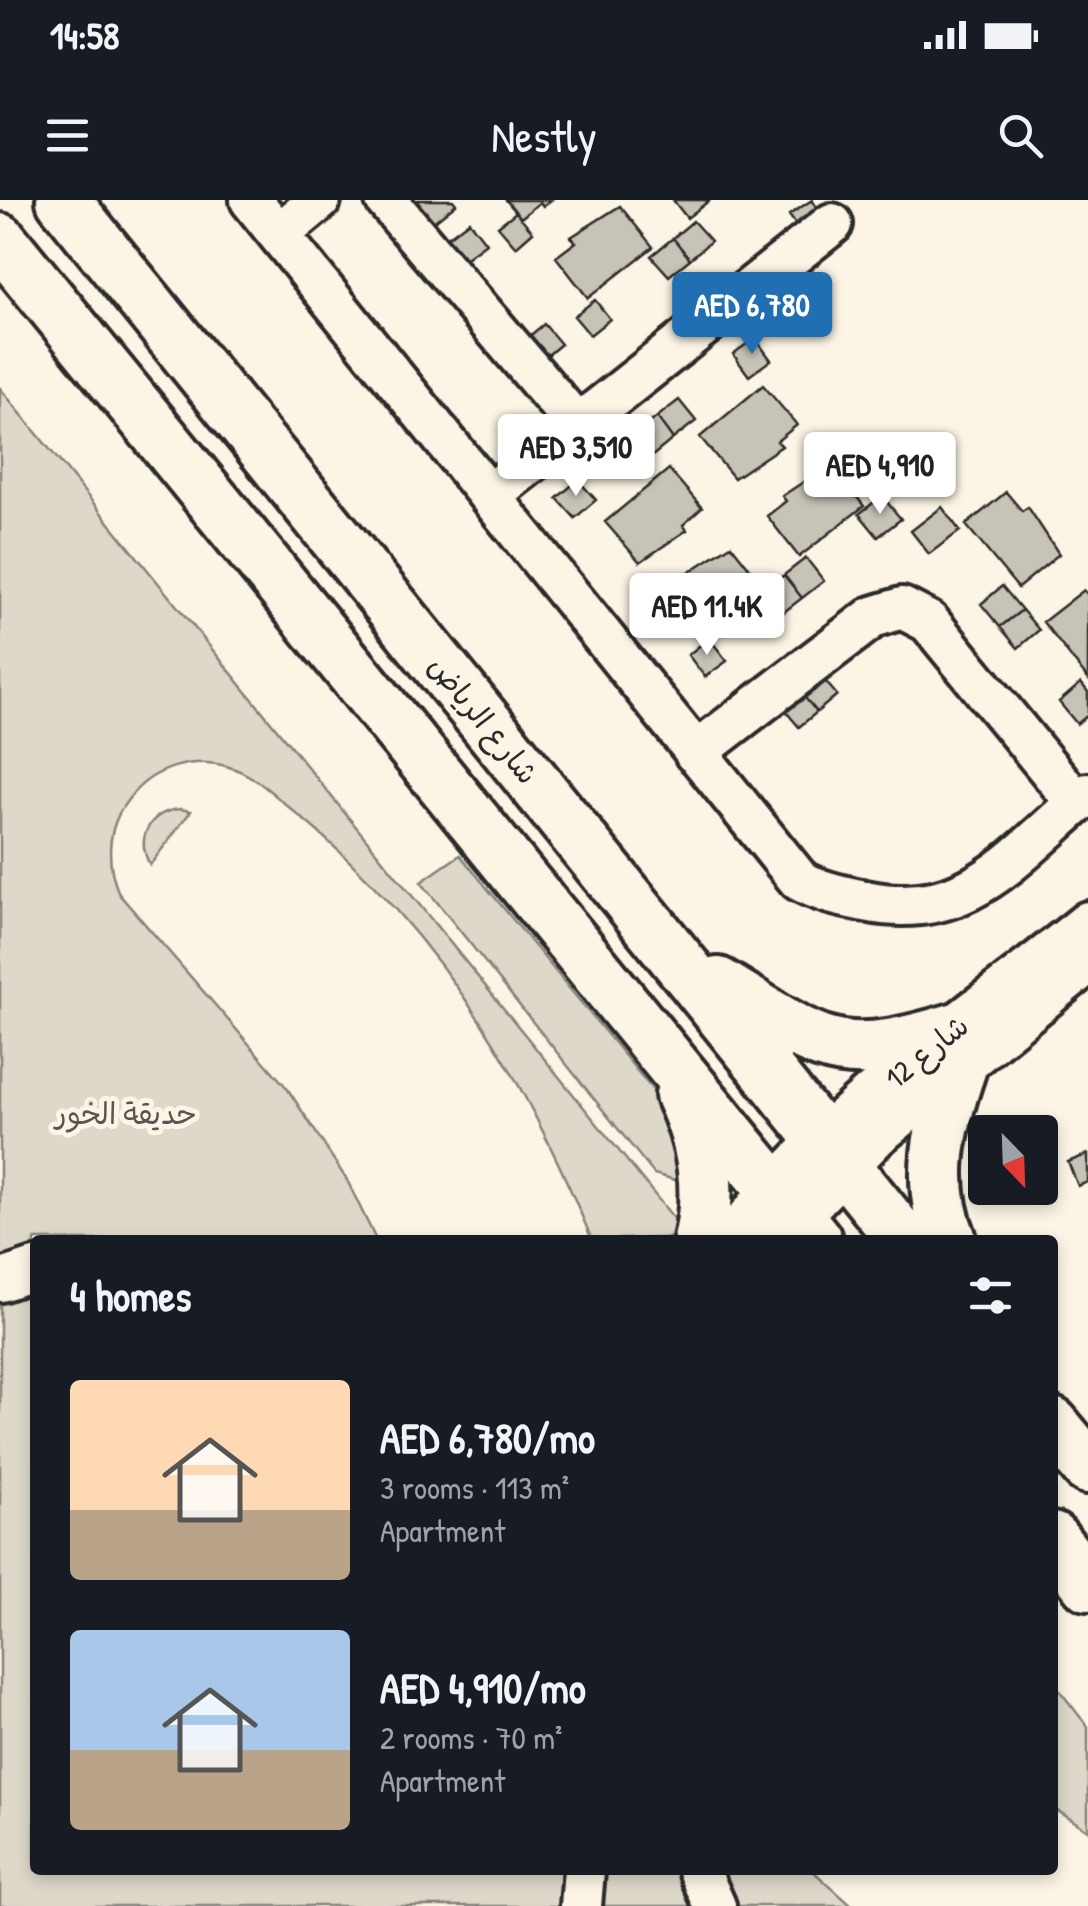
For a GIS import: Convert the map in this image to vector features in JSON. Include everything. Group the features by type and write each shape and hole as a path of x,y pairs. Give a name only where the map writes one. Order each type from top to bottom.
{"main road":[{"name":"شارع الرياض","path":"63,200 900,1235"},
{"path":"0,240 657,1044 788,1215 821,1219 836,1204 836,1156 805,1139 796,1154 781,1164 788,1215"},
{"path":"675,957 778,1024 838,1048 958,1048 937,1144 939,1205 948,1235"},
{"path":"657,1044 688,1110 703,1156 706,1204 701,1235"},
{"path":"1058,1431 1088,1467"},
{"path":"1058,1546 1088,1584"}],"street":[{"path":"251,200 491,494 695,753 799,880 829,893 896,908 940,904 979,886 1083,799 929,622 902,608 873,617 695,753"},
{"path":"279,234 320,200"},
{"path":"386,200 578,426"},
{"path":"491,494 832,224"},
{"name":"شارع 12","path":"836,1156 876,1136 958,1048 1088,922"},
{"name":"شارع 12","path":"958,1048 1088,964"},
{"path":"742,1235 788,1215"},
{"path":"0,1281 30,1271"},
{"path":"581,1906 584,1875"},
{"path":"701,1875 715,1906"}],"green space":[{"name":"حديقة الخور","path":"0,388 687,1235 590,1235 521,1090 450,978 376,888 271,792 235,769 205,763 161,772 137,789 120,812 110,846 119,894 287,1088 347,1180 374,1235 30,1235 30,1875 818,1875 852,1906 0,1906"},
{"path":"180,809 191,811 150,865 144,845 148,828 160,815"},
{"path":"460,855 661,1100 669,1139 682,1153 681,1175 675,1180 654,1174 421,882"},
{"path":"1058,1688 1088,1727 1088,1830 1058,1811"}],"building":[{"path":"418,200 453,200 456,204 431,224 414,204"},
{"path":"506,200 551,200 543,206 540,202 521,218"},
{"path":"673,200 710,200 687,218"},
{"path":"812,200 825,220 803,235 789,215"},
{"path":"620,206 653,247 588,298 556,257 576,242 571,237"},
{"path":"516,212 533,232 516,247 498,226"},
{"path":"469,221 486,243 462,261 445,239"},
{"path":"693,221 711,241 690,259 673,238"},
{"path":"673,238 690,259 669,276 651,256"},
{"path":"811,287 828,307 807,324 790,304"},
{"path":"595,300 610,319 590,335 574,316"},
{"path":"544,324 561,344 543,359 526,339"},
{"path":"755,338 771,360 749,376 733,354"},
{"path":"763,385 797,425 777,441 782,446 734,478 700,437"},
{"path":"679,400 696,421 673,439 657,417"},
{"path":"657,417 673,439 651,457 634,436"},
{"path":"933,458 944,472 931,481 921,467"},
{"path":"831,464 864,506 799,557 767,516 786,501 782,496"},
{"path":"669,469 702,508 683,525 687,530 640,562 605,522"},
{"path":"578,480 596,500 575,518 557,498"},
{"path":"1006,492 1022,511 1028,507 1059,554 1018,588 966,525"},
{"path":"882,496 901,519 878,537 859,514"},
{"path":"942,507 960,531 929,554 911,531"},
{"path":"731,545 765,588 699,640 666,598 685,582 681,577"},
{"path":"806,558 824,581 802,598 784,575"},
{"path":"784,575 802,598 780,615 762,592"},
{"path":"1002,586 1022,610 1000,627 981,604"},
{"path":"1084,590 1088,595 1088,679 1043,622"},
{"path":"1022,610 1039,630 1018,648 1000,627"},
{"path":"709,638 727,661 705,677 688,655"},
{"path":"820,675 837,695 817,712 800,692"},
{"path":"1081,683 1088,692 1088,715 1077,724 1059,702"},
{"path":"800,692 817,712 799,727 782,707"},
{"path":"1088,1154 1088,1182 1078,1186 1068,1162"}]}
